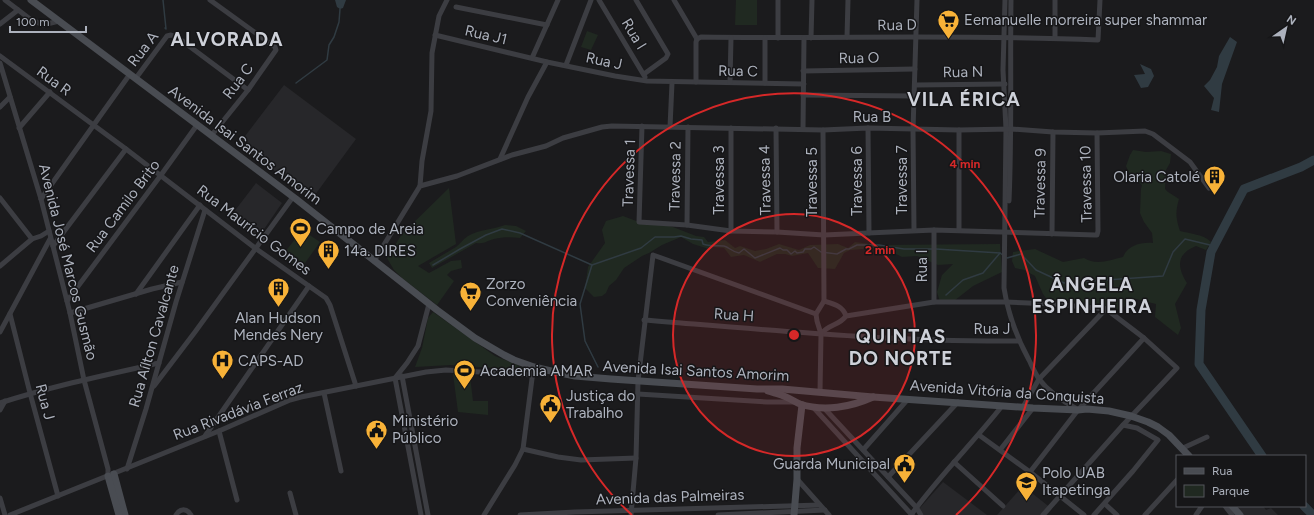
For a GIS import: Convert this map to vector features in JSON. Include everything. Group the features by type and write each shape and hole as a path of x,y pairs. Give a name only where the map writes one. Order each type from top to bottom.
{"main road":[{"name":"Avenida Isai Santos Amorim","path":"31,0 293,197 429,304 475,338 533,371 638,381 809,391"},
{"path":"756,389 785,396 798,403 824,408 846,406 873,397"},
{"path":"794,511 797,479 799,390"},
{"name":"Avenida Vitória da Conquista","path":"809,391 1002,406 1103,410 1131,416 1158,427 1169,435 1189,455"},
{"name":"Avenida José Marcos Gusmão","path":"110,473 118,515"},
{"name":"Avenida José Marcos Gusmão","path":"110,473 125,515"},
{"path":"1233,507 1240,515"}],"street":[{"path":"5,0 30,19 43,25 59,21"},
{"name":"Rua C","path":"210,0 276,48 275,52 248,90 212,136"},
{"path":"374,261 420,186 422,161 431,111 431,63 435,35 439,16 447,0"},
{"path":"532,58 558,0"},
{"path":"566,65 591,0"},
{"name":"Rua I","path":"599,0 644,74 647,82"},
{"path":"636,0 668,54 666,58 644,74"},
{"path":"674,0 697,39 696,82"},
{"path":"778,0 778,38"},
{"path":"811,38 812,0"},
{"path":"847,37 848,0"},
{"name":"Travessa 7","path":"914,230 913,130 918,0"},
{"path":"1005,0 1010,84 1009,219 1006,231 1004,288 1006,302 1014,330 1039,379 1063,401 1078,410"},
{"path":"1009,129 1004,84 1011,0"},
{"path":"1055,0 1055,38"},
{"name":"Rua D","path":"697,39 701,37 811,38 916,36 1098,40 1100,0"},
{"path":"456,7 547,25"},
{"path":"0,24 18,10"},
{"name":"Rua A","path":"41,199 94,125 167,36 172,35 177,37 248,90"},
{"name":"Rua J1","path":"435,35 532,58"},
{"path":"730,82 731,38"},
{"path":"765,83 766,38"},
{"path":"803,129 804,38"},
{"name":"Rua R","path":"0,56 94,125"},
{"name":"Rua J","path":"532,58 647,82 672,83"},
{"path":"500,160 528,97 547,62"},
{"name":"Avenida José Marcos Gusmão","path":"0,63 41,199 50,239 68,301 84,380 110,473"},
{"name":"Rua O","path":"803,71 915,69"},
{"name":"Rua C","path":"672,83 730,82 804,84"},
{"path":"670,126 672,83"},
{"name":"Rua N","path":"915,84 1010,84"},
{"path":"19,128 50,92"},
{"path":"803,95 915,96"},
{"path":"0,107 10,97"},
{"name":"Rua Camilo Brito","path":"68,301 197,124"},
{"name":"Rua Maurício Gomes","path":"94,125 255,248 326,298 330,305 356,386"},
{"name":"Travessa 1","path":"642,126 639,222 687,226"},
{"name":"Rua B","path":"420,186 454,177 500,160 546,146 563,138 602,127 670,126 823,130 868,128 913,130 1009,129 1097,133 1145,131 1149,132 1190,162 1209,188"},
{"name":"Travessa 2","path":"687,226 688,127"},
{"name":"Travessa 3","path":"731,128 731,232"},
{"name":"Travessa 4","path":"776,128 777,232"},
{"name":"Travessa 6","path":"868,128 869,233"},
{"name":"Travessa 5","path":"823,130 824,302"},
{"path":"959,130 959,230"},
{"name":"Travessa 9","path":"1052,234 1053,132"},
{"name":"Travessa 10","path":"1052,234 1097,235 1097,133"},
{"path":"53,246 126,149"},
{"path":"152,389 293,197"},
{"path":"0,198 32,238"},
{"path":"136,294 200,205"},
{"name":"Rua Aílton Cavalcante","path":"126,469 152,389 182,282 205,210"},
{"path":"687,226 731,232 777,232 824,235 914,230 1006,231 1052,234"},
{"name":"Rua I","path":"934,230 934,302"},
{"path":"0,266 32,238 49,232"},
{"path":"0,332 50,239"},
{"path":"631,513 636,458 638,381 644,320 653,255 816,314"},
{"path":"70,313 182,282"},
{"path":"205,436 309,286"},
{"path":"820,392 821,334 816,314 824,302 840,307 845,312 846,316"},
{"path":"821,334 825,329 839,323 846,316 934,302 1006,302 1053,304 1106,309 1144,338 1177,368 1131,416 1043,515"},
{"path":"421,515 399,376 418,346 429,304"},
{"path":"1023,407 1039,379 1106,309"},
{"name":"Rua J","path":"10,314 58,496"},
{"name":"Rua H","path":"644,320 821,334"},
{"name":"Rua J","path":"821,334 975,341 1019,341"},
{"path":"1030,472 1078,410 1144,338"},
{"path":"0,410 2,402 30,393 159,363"},
{"name":"Rua Rivadávia Ferraz","path":"10,515 110,473 126,469 219,431 290,400 399,376 426,372 446,370 533,371"},
{"path":"484,515 515,465 523,449 533,371"},
{"path":"399,376 428,515"},
{"path":"324,393 341,471"},
{"path":"638,394 798,403"},
{"path":"863,450 908,399"},
{"path":"888,477 958,402"},
{"path":"813,407 911,515 916,507 979,435 1002,406"},
{"path":"824,408 916,507 921,515"},
{"path":"1000,450 1033,408"},
{"path":"1094,515 1105,504 1158,440 1137,428 1123,425"},
{"path":"219,431 237,500"},
{"path":"979,435 1030,472 1084,515"},
{"path":"1183,448 1207,437"},
{"path":"523,449 558,457 581,460 636,458"},
{"path":"954,462 1004,506"},
{"path":"797,479 829,515"},
{"path":"1145,515 1176,481"},
{"path":"290,493 296,515"},
{"path":"0,498 5,515"},
{"name":"Avenida das Palmeiras","path":"718,515 794,511 820,504"},
{"path":"1105,504 1117,515"},
{"path":"1226,507 1232,515"},
{"path":"176,515 182,510 188,511 191,515"},
{"name":"Avenida das Palmeiras","path":"520,515 825,510"}],"shaded area":[{"path":"335,0 346,0 343,8 340,9 337,7"},
{"path":"1230,37 1237,42 1222,84 1219,112 1211,110 1214,98 1204,86 1210,80 1217,67 1219,56"},
{"path":"1140,64 1151,69 1154,76 1148,87 1141,88 1134,75 1145,74"},
{"path":"284,85 356,139 312,199 239,144"},
{"path":"256,183 282,203 258,238 230,217"},
{"path":"943,482 987,515 924,515 919,509"},
{"name":"Polo UAB Itapetinga","path":"1023,486 1052,509 1047,515 997,515"},
{"path":"1227,507 1264,507 1266,510 1271,508 1278,515 1234,515"}],"green space":[{"path":"736,0 757,0 757,25 735,25"},
{"path":"587,31 598,35 591,50 581,47"},
{"path":"1133,150 1146,152 1161,151 1171,154 1170,163 1166,170 1165,189 1179,199 1176,215 1180,231 1201,236 1211,242 1206,250 1196,246 1189,249 1182,257 1180,262 1181,272 1187,283 1175,304 1181,328 1178,335 1155,317 1156,304 1136,299 1119,310 1112,307 1101,308 1077,302 1048,301 1043,294 1035,276 1024,270 1015,268 1012,261 1013,252 1035,249 1063,262 1084,258 1093,262 1103,262 1123,257 1128,250 1135,245 1153,243 1152,233 1144,222 1140,213 1142,185 1130,175 1126,166"},
{"path":"449,188 456,244 418,266 429,273 451,261 461,260 462,268 451,271 447,275 454,281 437,305 402,278 394,270 387,258 402,234"},
{"path":"623,216 639,222 646,220 673,227 696,236 704,237 708,242 725,240 735,248 740,246 755,251 779,244 799,250 810,245 838,244 848,248 855,242 878,245 1000,244 1002,272 973,286 954,301 940,302 937,292 942,275 953,264 938,265 917,256 902,257 890,251 883,251 876,248 850,250 844,253 835,269 818,268 808,253 792,256 777,254 760,262 744,255 731,257 724,248 713,247 709,249 693,244 681,237 662,245 624,268 616,280 609,286 606,293 602,296 594,297 585,288 588,267 605,243 602,230 606,221"},
{"path":"505,225 516,226 526,231 520,238 500,238 484,243 476,243 432,268 429,263 456,247 466,237"},
{"name":"Campo de Areia","path":"302,230 320,242 300,270 282,256"},
{"path":"433,312 495,356 532,371 451,365 415,367 422,348 428,318"},
{"name":"Academia AMAR","path":"453,374 470,376 473,401 488,401 488,415 458,412"}],"waterway":[{"path":"163,0 166,29 165,28"},
{"path":"296,83 327,60 329,45 334,37 339,22 340,9"},
{"path":"1261,455 1199,364 1201,310 1211,252 1244,189 1301,167 1314,160"},
{"path":"433,265 486,235 502,229 520,233 592,265"},
{"path":"598,367 585,341 580,304 592,265 641,248 655,237 681,236 702,240 703,244 711,246 724,246 734,252 739,253 744,249 755,258 780,248 787,250 791,254 795,251 797,253 803,252 805,249 811,249 814,247 821,252 837,254 857,245 879,245 904,249 932,249"},
{"path":"946,295 963,280 983,273 1000,253 1007,258 1021,254 1036,270 1064,283 1163,276 1173,252 1185,239 1210,245 1211,252"},
{"path":"936,249 1000,253"},
{"path":"1305,507 1313,515"}],"place":[{"name":"Eemanuelle morreira super shammar","path":"949,40"},
{"name":"Olaria Catolé","path":"1215,196"},
{"name":"Campo de Areia","path":"301,248"},
{"name":"14a. DIRES","path":"329,270"},
{"name":"Alan Hudson Mendes Nery","path":"278,308"},
{"name":"Zorzo Conveniência","path":"471,312"},
{"name":"CAPS-AD","path":"223,380"},
{"name":"Academia AMAR","path":"464,390"},
{"name":"Justiça do Trabalho","path":"551,424"},
{"name":"Ministério Público","path":"377,450"},
{"name":"Guarda Municipal","path":"905,484"},
{"name":"Polo UAB Itapetinga","path":"1026,502"}],"district":[{"name":"ALVORADA","path":"227,39"},
{"name":"VILA ÉRICA","path":"964,99"},
{"name":"ÂNGELA ESPINHEIRA","path":"1092,295"},
{"name":"QUINTAS DO NORTE","path":"901,347"}]}
